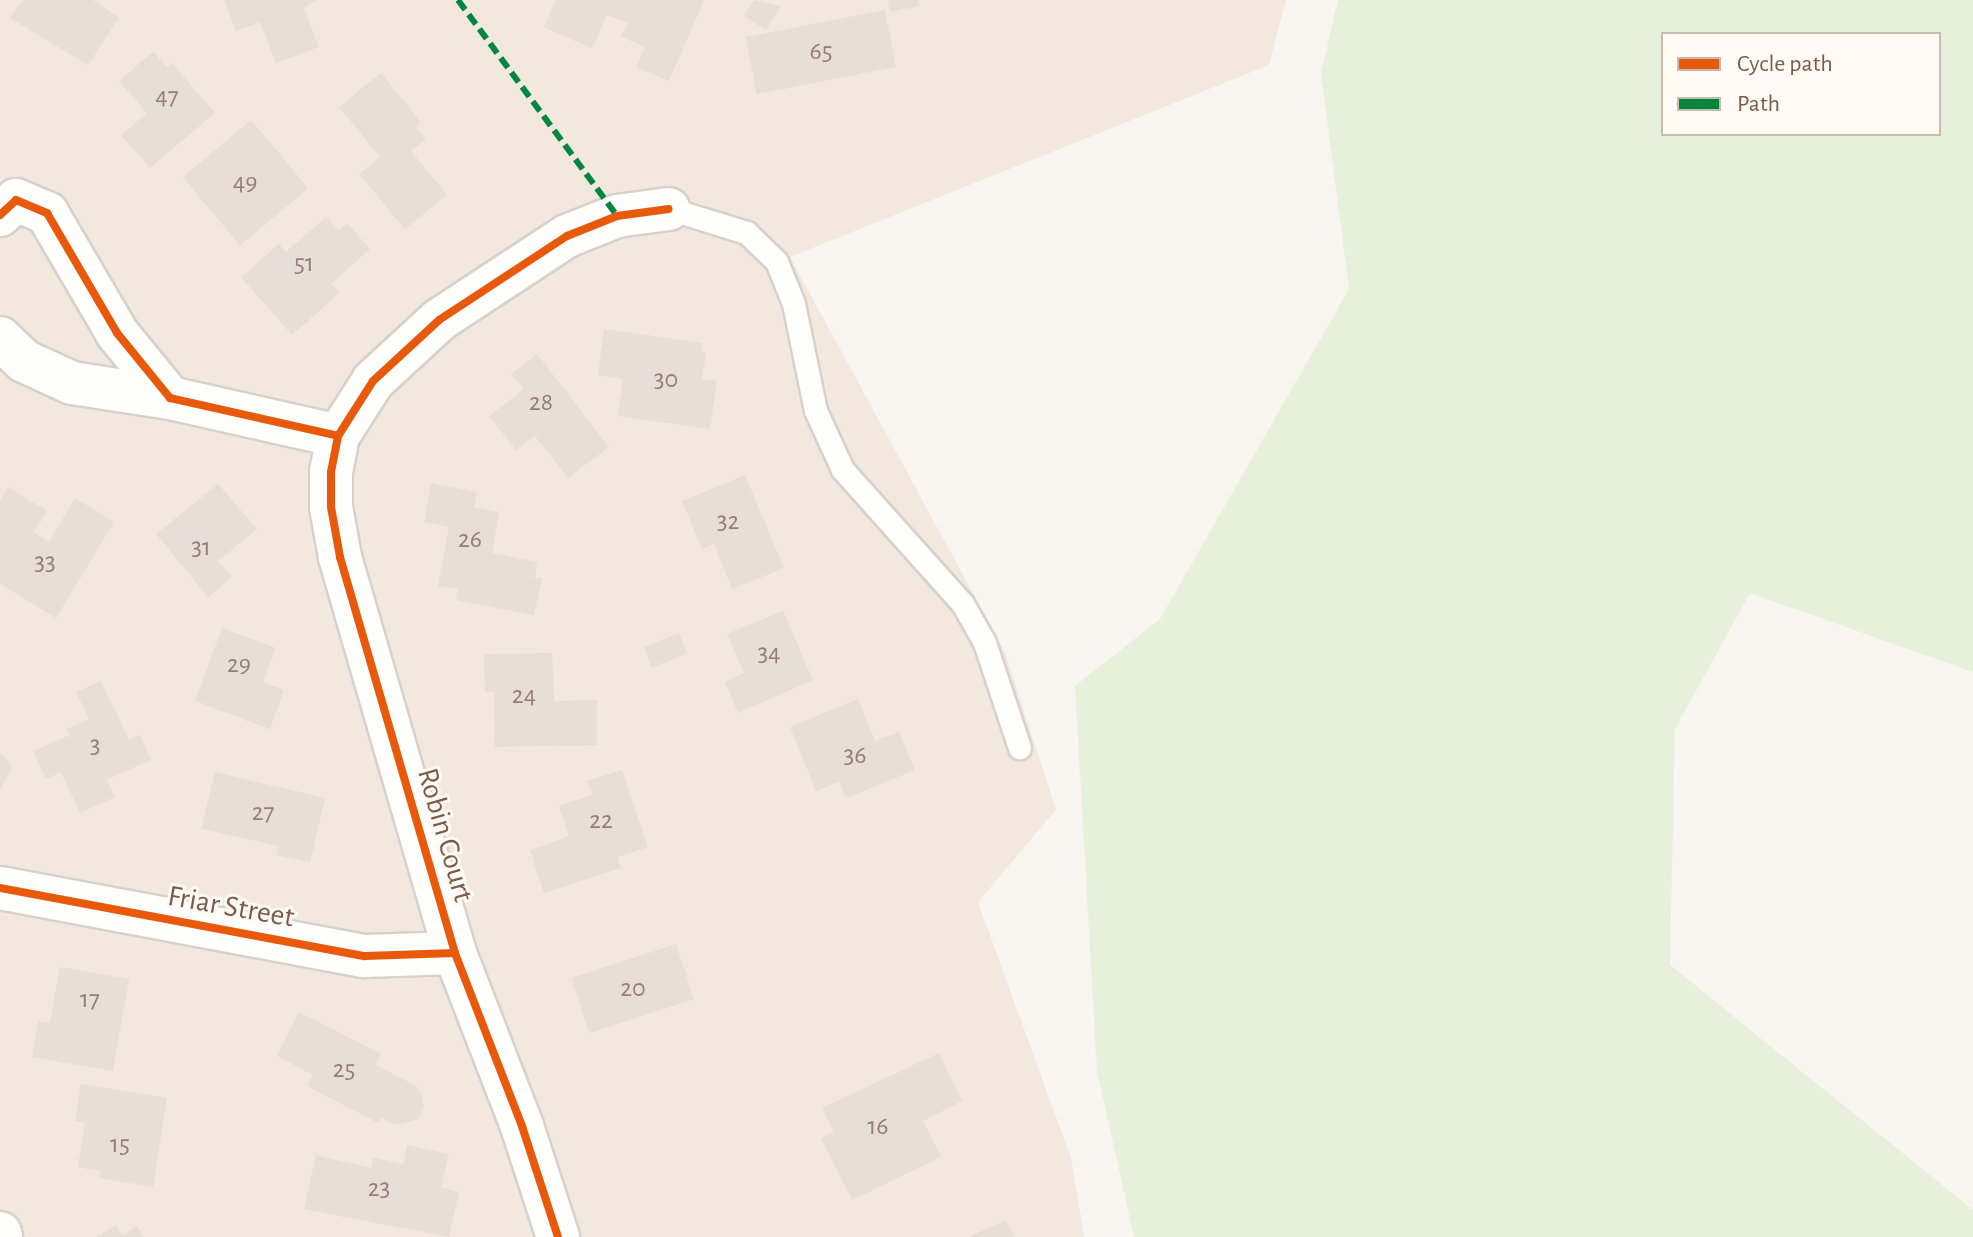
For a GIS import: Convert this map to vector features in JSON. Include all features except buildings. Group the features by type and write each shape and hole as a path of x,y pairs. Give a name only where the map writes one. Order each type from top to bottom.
{"street":[{"path":"0,215 16,200 47,213 117,333 170,398"},
{"name":"Robin Court","path":"558,1237 522,1126 455,953 340,557 331,507 338,436 373,381 439,320 567,236 617,216 669,209"},
{"path":"0,338 24,361 72,383 170,398 338,436"},
{"name":"Friar Street","path":"0,888 365,956 455,953"}],"lane":[{"path":"669,209 747,233 777,262 794,304 816,411 843,470 963,604 985,643 1020,748"}],"shaded area":[{"path":"0,0 1286,0 1269,65 790,257 1005,652 1056,810 978,902 1071,1158 1084,1237 0,1237"}],"green space":[{"path":"1338,0 1973,0 1973,672 1750,593 1675,729 1670,965 1973,1210 1973,1237 1134,1237 1097,1071 1075,686 1160,619 1349,289 1321,73"}],"marked path":[{"path":"458,0 617,216"}],"cycle path":[{"path":"0,215 16,200 47,213 117,333 170,398 338,436"},
{"path":"558,1237 522,1126 455,953 340,557 331,507 331,472 338,436 373,381 439,320 567,236 617,216 669,209"},
{"path":"0,888 365,956 455,953"}]}
